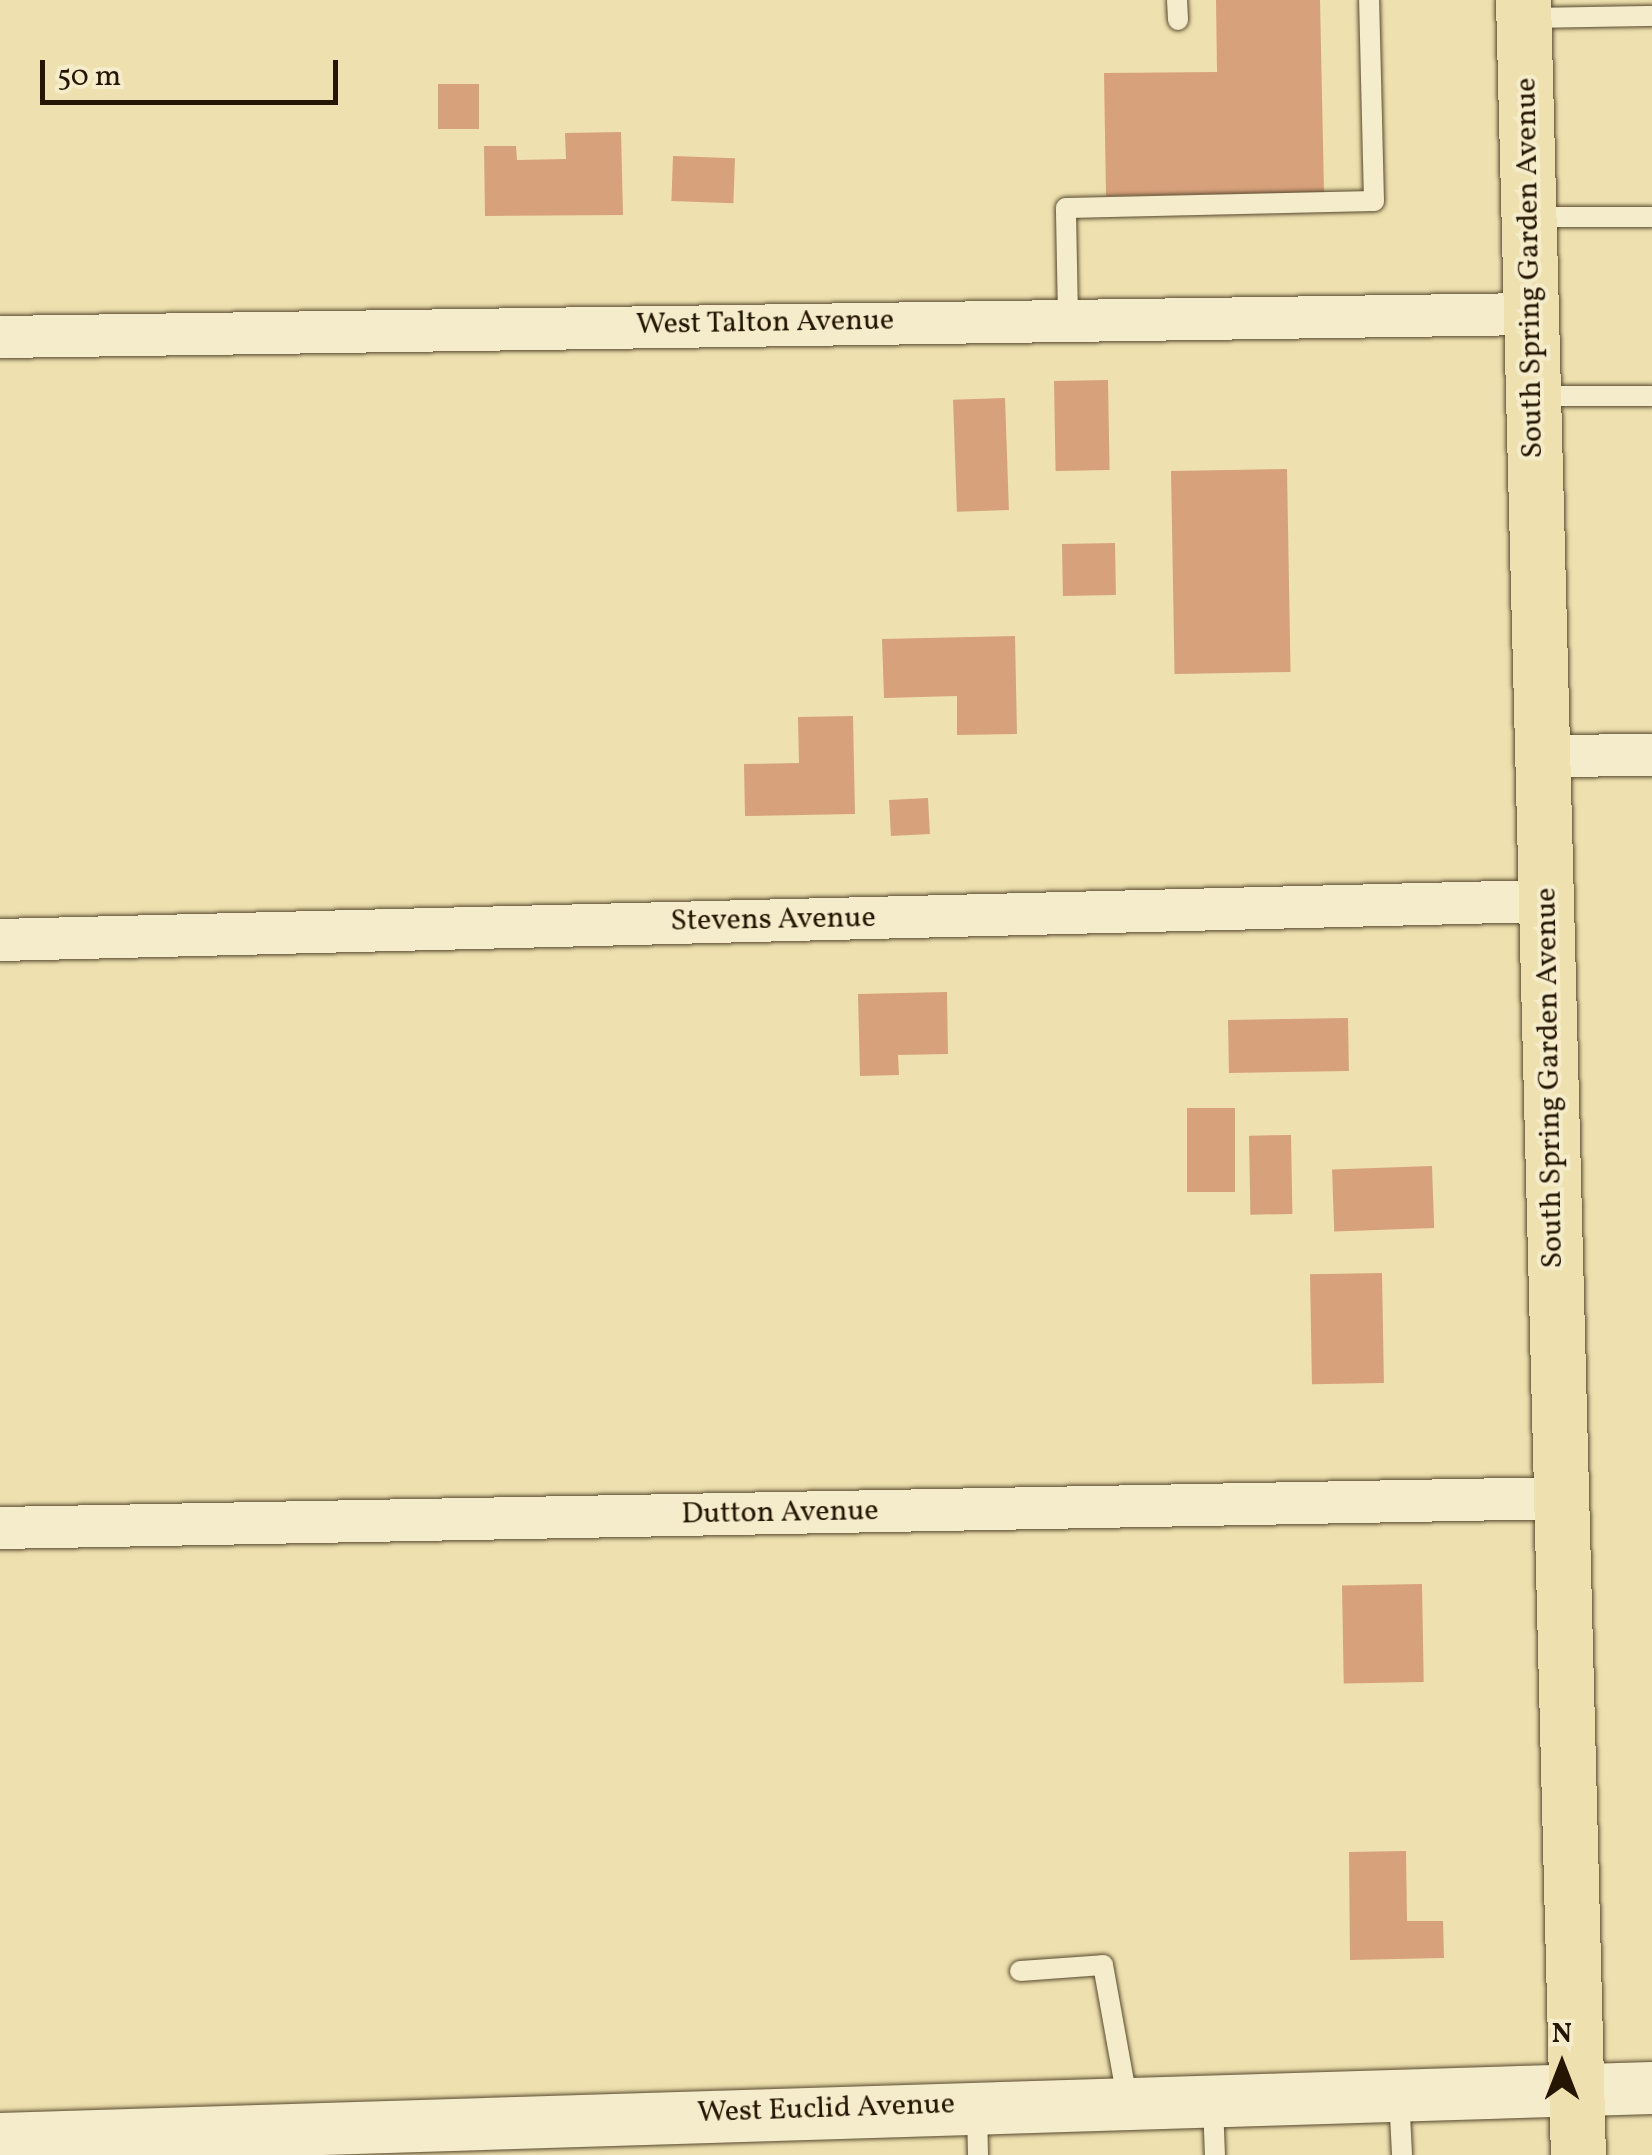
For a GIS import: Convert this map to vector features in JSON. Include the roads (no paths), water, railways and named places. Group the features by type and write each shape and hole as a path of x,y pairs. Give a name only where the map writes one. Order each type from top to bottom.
{"highway":[{"name":"South Spring Garden Avenue","path":"1523,9 1578,2155"}],"street":[{"name":"West Talton Avenue","path":"0,336 1068,317 1531,314"},
{"path":"1542,756 1652,755"},
{"name":"Stevens Avenue","path":"0,940 1546,900"},
{"name":"Dutton Avenue","path":"0,1528 1560,1498"},
{"name":"West Euclid Avenue","path":"0,2139 977,2103 1652,2088"}],"lane":[{"path":"1068,317 1066,208 1374,201 1369,0"},
{"path":"1523,9 1652,16"},
{"path":"1528,216 1652,217"},
{"path":"1532,396 1652,396"},
{"path":"1020,1971 1103,1965 1127,2099"},
{"path":"1399,2092 1402,2155"},
{"path":"1213,2097 1215,2155"},
{"path":"977,2103 978,2155"}]}
